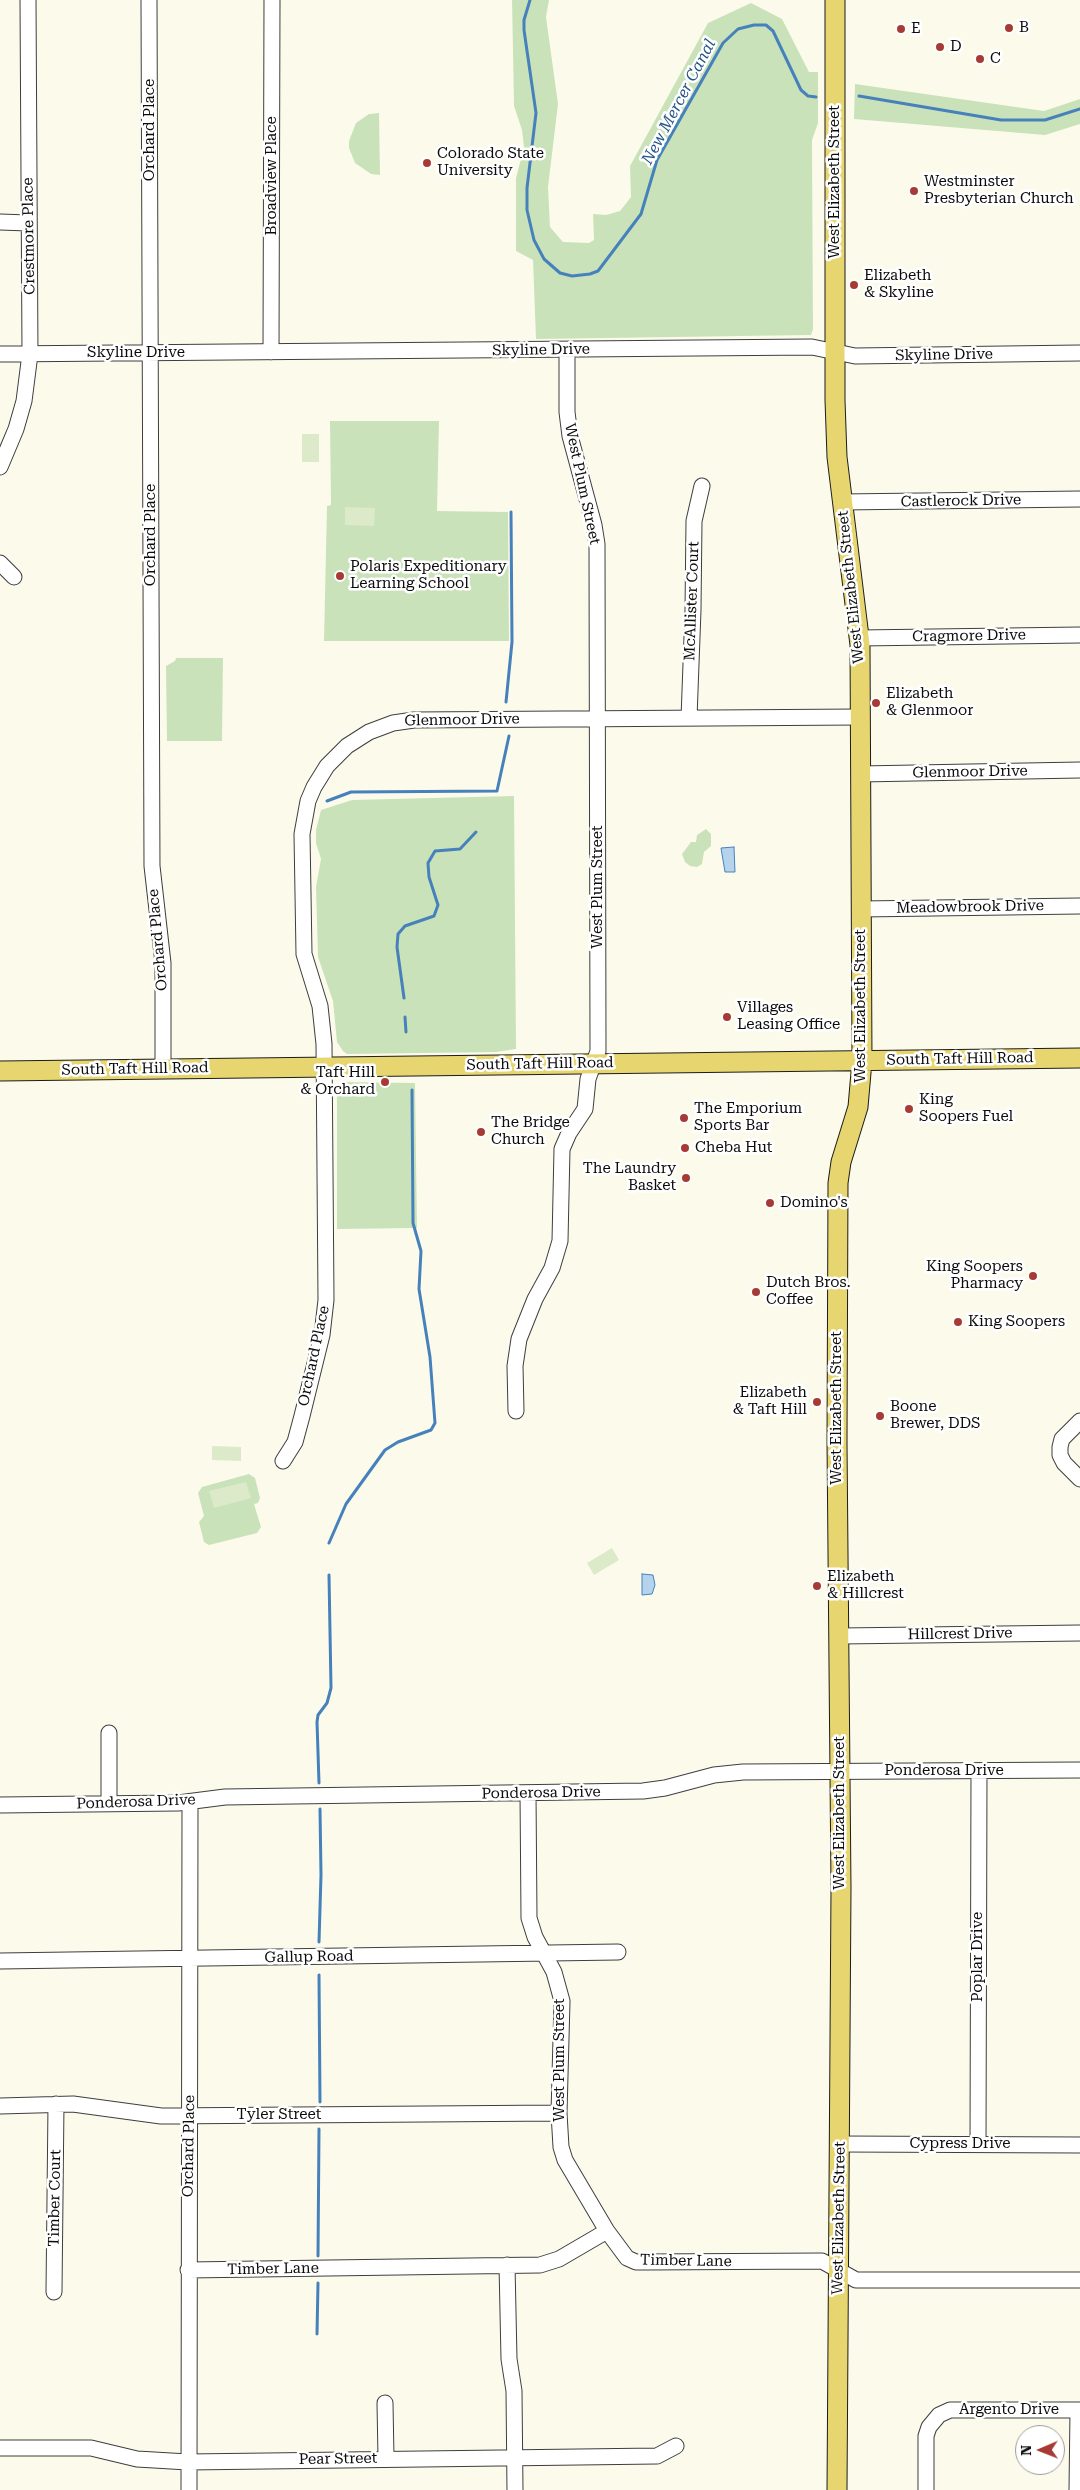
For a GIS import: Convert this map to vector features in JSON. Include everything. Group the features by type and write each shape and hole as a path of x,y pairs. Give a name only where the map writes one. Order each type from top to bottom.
{"main road":[{"name":"West Elizabeth Street","path":"835,0 836,449 859,638 862,1060 859,1102 841,1162 838,1183 837,1452 840,1636 840,2144 836,2490"},
{"name":"South Taft Hill Road","path":"0,1071 1080,1058"}],"street":[{"name":"Crestmore Place","path":"0,467 12,442 22,409 28,381 30,354 28,0"},
{"name":"Orchard Place","path":"149,0 152,866 163,963 163,1069"},
{"name":"Broadview Place","path":"271,352 272,0"},
{"path":"0,222 28,223"},
{"name":"Skyline Drive","path":"0,354 812,347 855,356 1080,353"},
{"name":"West Plum Street","path":"516,1411 515,1366 519,1339 535,1299 558,1253 561,1234 562,1149 569,1133 585,1109 588,1079 598,1051 597,544 594,524 570,436 567,350"},
{"name":"McAllister Court","path":"689,718 694,521 702,486"},
{"name":"Castlerock Drive","path":"842,502 1080,499"},
{"path":"0,563 14,577"},
{"name":"Cragmore Drive","path":"859,638 1080,635"},
{"name":"Glenmoor Drive","path":"324,1067 323,1022 304,954 302,834 308,801 314,787 327,766 358,738 393,723 414,720 860,717"},
{"name":"Glenmoor Drive","path":"860,774 1080,770"},
{"name":"Meadowbrook Drive","path":"861,909 1080,906"},
{"name":"Orchard Place","path":"283,1461 295,1442 325,1318 324,1067"},
{"path":"1080,1420 1062,1439 1060,1447 1060,1455 1064,1462 1080,1479"},
{"name":"Hillcrest Drive","path":"840,1636 1080,1633"},
{"path":"108,1733 109,1804"},
{"name":"Poplar Drive","path":"978,2144 979,1770"},
{"name":"Ponderosa Drive","path":"0,1805 190,1802 225,1797 643,1791 743,1772 1080,1770"},
{"name":"West Plum Street","path":"528,1793 528,1908 532,1928 557,1981 562,2002 559,2113 561,2147 565,2160 607,2231"},
{"name":"Orchard Place","path":"189,2490 190,1802"},
{"name":"Gallup Road","path":"0,1961 618,1952"},
{"name":"Timber Court","path":"54,2292 56,2104"},
{"name":"Tyler Street","path":"0,2106 73,2104 142,2115 190,2116 559,2113"},
{"name":"Cypress Drive","path":"840,2144 1080,2145"},
{"name":"Timber Lane","path":"188,2270 540,2265 554,2261 577,2250 607,2231 627,2258 636,2262 822,2260 856,2280 1080,2280"},
{"path":"507,2265 509,2359 514,2391 515,2490"},
{"path":"385,2403 386,2458"},
{"name":"Argento Drive","path":"926,2490 926,2436 929,2427 939,2415 950,2410 1079,2410"},
{"path":"1077,2490 1079,2410"},
{"name":"Pear Street","path":"0,2448 77,2448 137,2459 188,2462 656,2456 676,2446"}],"green space":[{"path":"512,0 549,0 546,17 558,104 548,187 550,227 563,242 589,243 594,240 593,214 606,215 620,211 631,197 630,166 708,23 751,3 782,19 809,72 818,72 818,123 812,140 813,329 811,335 536,339 533,260 516,251 516,178 524,147 522,130 514,106"},
{"path":"855,84 1044,111 1080,99 1080,124 1045,135 854,119"},
{"path":"379,113 380,175 371,174 355,163 349,148 349,141 356,123 369,114"},
{"path":"330,421 439,421 437,511 508,512 509,641 324,641 327,506 331,505"},
{"path":"302,434 319,434 319,462 302,462"},
{"path":"345,507 375,508 374,526 345,525"},
{"path":"176,658 223,658 222,741 167,741 166,666 175,661"},
{"path":"514,796 516,1049 496,1052 347,1054 337,1042 333,1001 318,957 316,887 321,859 316,843 316,830 321,810 352,800"},
{"path":"706,829 711,834 711,846 704,852 702,864 697,867 690,866 685,862 682,854 691,842 696,842 697,835"},
{"path":"342,1082 415,1083 417,1228 337,1229 337,1092 338,1085"},
{"path":"212,1446 241,1447 241,1461 212,1460"},
{"path":"249,1474 255,1478 260,1498 258,1503 254,1504 261,1527 257,1533 209,1545 204,1542 199,1522 204,1516 198,1493 202,1487"},
{"path":"246,1482 251,1498 214,1508 209,1491"},
{"path":"612,1548 619,1560 594,1575 587,1563"}],"water":[{"path":"734,847 735,872 725,872 721,848"},
{"path":"642,1574 653,1575 655,1585 652,1594 642,1595"}],"waterway":[{"name":"New Mercer Canal","path":"530,0 524,20 524,30 536,113 527,188 527,210 534,240 544,259 560,273 572,276 598,271 641,214 657,160 723,43 738,29 754,25 766,25 773,31 801,90 808,96 816,97"},
{"name":"New Mercer Canal","path":"859,96 1001,120 1045,120 1080,109"},
{"path":"506,702 512,642 511,512"},
{"path":"327,801 351,792 497,791 509,736"},
{"path":"404,998 397,947 398,934 405,926 434,916 438,905 429,877 428,863 435,851 460,849 476,832"},
{"path":"405,1017 406,1032"},
{"path":"329,1543 346,1504 385,1450 398,1442 431,1430 435,1423 430,1357 419,1289 421,1251 413,1223 412,1090"},
{"path":"319,1783 317,1722 318,1715 327,1703 331,1688 329,1575"},
{"path":"319,1942 320,1809"},
{"path":"319,1975 320,2102"},
{"path":"318,2256 319,2129"},
{"path":"317,2334 318,2283"}],"place":[{"name":"B","path":"1009,28"},
{"name":"E","path":"901,29"},
{"name":"D","path":"940,47"},
{"name":"C","path":"980,59"},
{"name":"Colorado State University","path":"427,163"},
{"name":"Westminster Presbyterian Church","path":"914,191"},
{"name":"Elizabeth & Skyline","path":"854,285"},
{"name":"Polaris Expeditionary Learning School","path":"340,576"},
{"name":"Elizabeth & Glenmoor","path":"876,703"},
{"name":"Villages Leasing Office","path":"727,1017"},
{"name":"Taft Hill & Orchard","path":"385,1082"},
{"name":"King Soopers Fuel","path":"909,1109"},
{"name":"The Emporium Sports Bar","path":"684,1118"},
{"name":"The Bridge Church","path":"481,1132"},
{"name":"Cheba Hut","path":"685,1148"},
{"name":"The Laundry Basket","path":"686,1178"},
{"name":"Domino's","path":"770,1203"},
{"name":"King Soopers Pharmacy","path":"1033,1276"},
{"name":"Dutch Bros. Coffee","path":"756,1292"},
{"name":"King Soopers","path":"958,1322"},
{"name":"Elizabeth & Taft Hill","path":"817,1402"},
{"name":"Boone Brewer, DDS","path":"880,1416"},
{"name":"Elizabeth & Hillcrest","path":"817,1586"}]}
